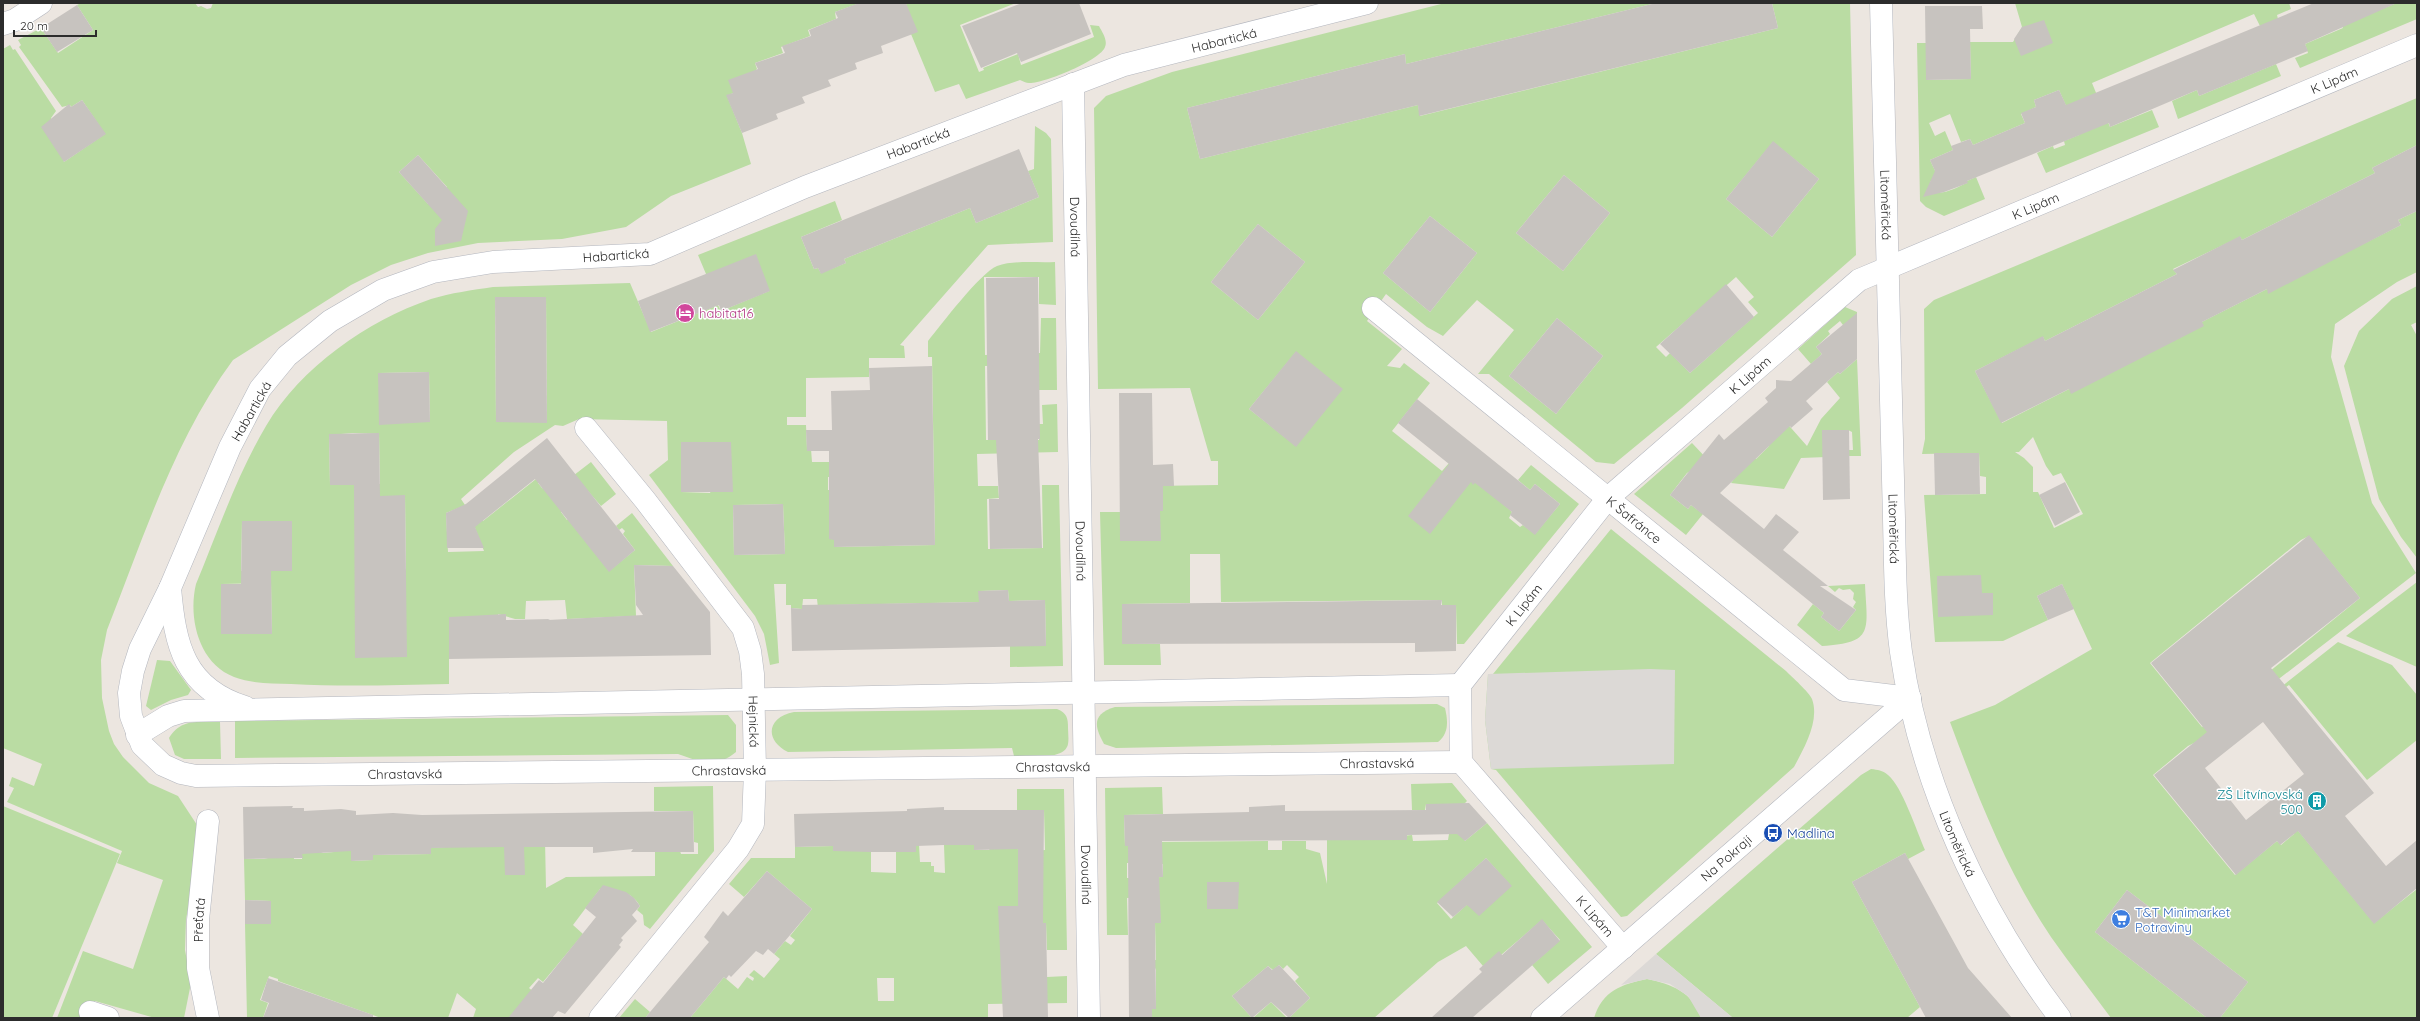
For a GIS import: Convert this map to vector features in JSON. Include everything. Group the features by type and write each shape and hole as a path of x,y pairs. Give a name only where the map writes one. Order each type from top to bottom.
{"street":[{"path":"3,24 15,20 41,3"},
{"name":"Habartická","path":"137,735 131,716 129,693 133,671 140,649 170,588 230,447 260,389 287,356 330,321 383,290 434,272 493,262 650,254 805,187 1124,65 1367,3"},
{"name":"Litoměřická","path":"1882,3 1897,605 1901,652 1925,762 1981,894 2011,945 2060,1018"},
{"name":"K Lipám","path":"1460,685 1608,498 1859,280 2417,45"},
{"name":"Dvoudílná","path":"1072,84 1089,1018"},
{"name":"K Šafránce","path":"1373,308 1844,690 1910,698"},
{"name":"Hejnická","path":"586,428 645,500 743,628 750,651 755,700 753,824 738,849 600,1018"},
{"path":"170,588 178,643 189,668 217,695 254,710"},
{"path":"137,735 168,716 184,711 1460,685 1461,762"},
{"name":"Na Pokraji","path":"1542,1018 1910,698"},
{"name":"Chrastavská","path":"137,735 142,745 163,766 181,773 196,776 1461,762"},
{"name":"K Lipám","path":"1461,762 1623,948"},
{"name":"Přeťatá","path":"208,821 198,920 198,961 208,1018"}],"green space":[{"path":"81,3 195,3 198,7 201,6 207,9 211,8 213,3 860,3 835,12 836,19 808,30 810,36 781,47 783,53 755,63 757,69 733,93 727,96 742,133 751,164 671,196 626,227 562,239 478,243 428,253 391,265 351,285 233,360 212,391 193,423 161,491 107,630 101,660 102,698 109,731 114,744 123,757 149,783 178,796 199,828 198,859 186,919 185,950 191,983 184,1018 155,1018 95,1001 87,1018 57,1018 83,951 133,969 163,880 117,863 122,851 7,802 14,788 9,786 12,777 34,786 42,764 3,748 3,49 10,45 13,50 15,49 56,111 51,118 64,162 105,134 82,100 71,107 70,105 62,107 19,47 21,45 18,40 41,28 58,53 93,30 77,5","holes":["418,155 447,187 428,204 399,172"]},
{"path":"906,3 1016,3 960,25 979,72 984,70 983,68 1018,54 1021,65 1094,37 1090,25 1099,26 1106,44 1101,52 1083,64 1046,80 1028,83 1020,80 966,99 959,84 935,92 911,34"},
{"path":"1445,3 1656,3 1406,64 1405,54 1187,108 1200,159 1418,105 1420,116 1778,28 1772,3 1850,3 1856,255 1682,408 1614,464 1596,462 1489,374 1478,374 1514,330 1477,300 1443,336 1427,327 1386,294 1367,321 1402,349 1387,366 1400,368 1404,363 1430,383 1392,431 1442,471 1449,463 1477,480 1512,512 1509,518 1520,527 1523,525 1535,534 1560,504 1535,484 1530,490 1518,480 1531,465 1579,504 1464,644 1457,644 1456,605 1442,605 1442,600 1221,602 1220,554 1190,554 1190,603 1122,604 1122,644 1160,644 1161,665 1104,665 1100,512 1120,512 1120,541 1160,541 1160,511 1163,510 1163,501 1152,486 1218,485 1218,461 1211,461 1190,388 1098,389 1094,108 1106,96 1172,72","holes":["1773,142 1819,179 1772,237 1726,199","1564,175 1610,213 1563,271 1516,233","1430,216 1477,253 1430,312 1383,273","1258,224 1305,262 1258,320 1211,282","1736,277 1754,297 1748,302 1758,313 1690,373 1670,353 1666,357 1656,347","1557,318 1603,356 1556,414 1509,376","1296,352 1296,446 1249,409"]},
{"path":"2015,3 2289,3 2291,9 2277,15 2278,19 2260,26 2254,14 2092,83 2110,127 2152,110 2159,127 2046,173 2037,153 2053,146 2054,149 2065,145 2064,141 2079,135 2059,90 2034,100 2036,107 2021,114 2025,123 1973,145 1970,139 1961,142 1950,114 1929,123 1935,136 1945,131 1953,150 1930,160 1937,175 1930,182 1933,191 1946,192 1967,183 1967,181 1976,177 1985,199 1944,216 1926,207 1920,201 1917,43 1926,43 1926,80 1971,79 1970,42 2013,42 2022,27"},
{"path":"2397,3 2417,3 2417,19 2300,68 2295,58 2308,53 2305,44 2343,28 2342,25"},
{"path":"2276,64 2281,76 2178,119 2172,101 2197,90 2199,96"},
{"path":"2417,98 2417,145 2372,168 2375,173 2242,240 2240,237 2173,269 2177,274 2045,341 2043,337 1975,371 2002,423 2267,289 2335,258 2401,225 2398,220 2417,211 2417,272 2397,282 2335,324 2331,357 2372,503 2416,573 2271,685 2264,676 2360,598 2309,536 2301,540 2150,663 2202,727 2241,696 2255,713 2188,746 2153,775 2235,875 2277,841 2281,845 2294,834 2295,827 2374,923 2417,889 2417,1018 2220,1018 2248,982 2127,890 2095,932 2207,1018 2111,1018 2051,937 2020,886 2007,860 1982,805 1950,722 1995,705 2092,649 2062,584 2037,596 2048,620 2003,641 1935,642 1924,495 1986,494 1986,477 1980,476 1979,453 1922,454 1925,439 1924,309 1934,300","holes":["2033,437 2046,466 2053,476 2061,473 2083,514 2054,528 2038,492 2033,492 2033,467 2015,452 2019,452"]},
{"path":"1035,126 1046,133 1051,139 1053,242 988,245 900,345 904,346 905,358 869,358 869,377 806,378 806,417 787,417 787,425 806,425 807,449 811,449 812,462 832,462 832,477 828,477 828,490 833,490 833,500 829,501 829,539 834,539 834,547 935,545 932,357 928,357 928,341 981,278 997,266 1018,262 1055,262 1056,305 1039,304 1039,277 984,277 985,355 1040,353 1041,318 1056,318 1057,390 1039,390 1038,364 985,366 986,440 1039,440 1039,424 1043,424 1042,405 1057,404 1058,452 977,454 978,486 998,486 999,498 987,499 988,549 1043,548 1042,485 1059,485 1063,666 1010,667 1010,646 1046,646 1045,600 1009,601 1008,590 979,591 979,602 833,605 818,608 817,599 803,599 802,609 791,608 791,605 786,605 786,584 774,584 779,663 770,665 764,634 755,616 649,475 668,460 667,421 579,419 563,426 555,425 514,452 461,499 465,505 469,502 483,521 536,479 542,480 538,483 542,488 552,492 591,462 616,494 601,506 588,491 561,512 567,520 572,516 609,571 635,550 623,534 625,531 622,528 619,530 616,526 632,513 673,566 634,565 636,616 567,619 565,600 526,601 525,619 515,619 498,614 498,619 449,618 449,684 370,686 255,682 234,677 222,670 212,661 204,650 198,638 195,624 194,597 196,584 228,504 246,464 266,426 298,384 317,366 360,333 407,308 431,299 462,292 493,287 630,283 651,332 718,305 721,311 769,291 706,274 698,255 835,201 842,220 801,237 814,269 818,268 821,273 846,263 844,259 970,208 976,223 1039,197 1028,171 1034,169","holes":["546,297 547,421 496,422 495,298","429,372 430,421 378,373","353,433 379,434 380,484 330,485 329,435","681,442 731,442 710,493 681,492","355,496 405,496 406,570","783,504 785,554 734,555 733,505","466,505 484,551 448,552 446,513","242,521 292,521 292,571 241,571","271,583 272,634 221,634 221,584"]},
{"path":"2417,286 2417,322 2411,325 2417,336 2417,558 2401,537 2379,499 2344,366 2359,331 2392,299"},
{"path":"1845,307 1857,312 1857,329 1843,325 1840,321 1828,331 1830,334 1816,347 1822,354 1811,364 1798,349"},
{"path":"1857,359 1861,456 1849,456 1849,450 1853,450 1852,432 1848,430 1826,430 1826,457 1801,458 1784,489 1731,483 1752,455 1756,459 1769,446 1762,439 1784,420 1807,446 1821,419 1840,398 1827,382 1838,372 1840,374"},
{"path":"1692,443 1708,460 1687,473 1670,495 1688,509 1691,505 1703,514 1686,535 1634,494"},
{"path":"1611,529 1786,671 1810,696 1814,707 1814,716 1810,734 1794,767 1627,916 1621,917 1496,770 1491,769 1485,720 1488,674 1493,674"},
{"path":"2417,582 2417,667 2346,636"},
{"path":"1865,584 1867,613 1866,623 1864,631 1859,637 1851,642 1822,646 1797,625 1813,604 1824,613 1821,617 1839,631 1856,610 1853,607 1856,602 1853,599 1854,593 1850,589 1843,590 1839,588 1835,592 1828,586"},
{"path":"2338,642 2392,665 2417,695 2417,740 2367,780 2289,685 2283,689 2281,687"},
{"path":"157,660 170,661 191,690 188,695 171,700 151,710 146,706"},
{"path":"1437,704 1445,708 1447,718 1446,731 1438,742 1116,748 1104,744 1098,732 1097,726 1097,721 1102,713 1115,707"},
{"path":"1057,709 1065,714 1067,719 1068,744 1060,753 1036,757 1014,756 1012,748 788,752 780,747 772,735 772,729 778,719 794,712"},
{"path":"728,715 736,725 736,752 729,757 715,762 701,761 678,754 235,758 235,721"},
{"path":"192,722 220,722 221,759 184,759 175,755 169,738 174,731 185,724"},
{"path":"1871,769 1884,772 1899,789 1925,850 1908,859 1905,853 1852,882 1920,1007 1907,1018 1733,1018 1656,954 1861,775"},
{"path":"1452,783 1467,801 1458,810 1426,804 1425,810 1412,810 1411,784"},
{"path":"713,786 714,851 650,929 644,925 643,915 637,910 640,906 632,897 623,892 600,889 573,925 583,934 543,982 538,978 529,988 535,993 517,1018 473,1018 476,1009 457,993 448,1018 381,1018 278,981 278,979 269,976 260,1000 268,1003 263,1018 247,1018 245,924 271,924 271,901 245,900 244,859 264,859 293,852 294,859 302,859 302,844 323,853 334,852 334,848 351,849 352,861 373,860 373,855 431,854 431,848 545,840 546,888 566,877 655,876 655,851 680,851 681,854 698,854 698,843 694,842 693,811 654,811 654,787"},
{"path":"1162,787 1163,814 1124,815 1125,846 1147,846 1148,842 1268,841 1268,850 1282,850 1282,841 1306,841 1306,849 1320,853 1327,884 1327,840 1360,836 1360,840 1412,835 1413,841 1448,840 1449,834 1460,832 1465,841 1487,823 1592,947 1548,984 1532,965 1560,940 1542,920 1501,955 1483,966 1466,946 1438,962 1374,1018 1289,1018 1310,998 1295,981 1299,977 1287,965 1283,969 1279,965 1273,970 1268,966 1232,996 1252,1018 1152,1018 1152,1009 1156,1009 1156,970 1152,960 1156,960 1155,923 1161,923 1147,897 1127,898 1128,935 1107,935 1105,788","holes":["1486,858 1511,886 1471,901 1451,919 1437,903","1127,863 1163,864 1163,877 1127,878"]},
{"path":"1017,789 1064,789 1067,950 1047,950 1046,923 1035,924 1047,977 1067,976 1067,1003 988,1004 988,1018 690,1018 724,977 738,989 747,977 753,981 754,978 749,975 754,970 764,978 780,959 774,954 785,941 791,945 795,940 790,936 812,909 767,871 744,897 729,884 751,858 795,858 795,847 833,846 833,851 847,851 871,845 871,872 896,873 896,852 916,852 916,845 919,845 920,862 931,862 931,866 934,866 934,872 945,873 944,845 974,844 974,850 989,850 993,844 1027,851 1045,850 1044,810 1017,810","holes":["877,978 894,978 894,1001 878,1001"]},
{"path":"3,806 120,854 52,1018 3,1018"},
{"path":"1647,979 1673,987 1687,996 1693,1002 1701,1018 1594,1018 1602,1001 1614,990 1629,983"},
{"path":"635,999 650,1012 645,1018 619,1018"},
{"path":"1271,1002 1287,1018 1253,1018"}],"shaded area":[{"path":"1650,669 1675,670 1674,764 1491,769 1485,720 1488,674"},
{"path":"1656,954 1733,1018 1701,1018 1688,996 1670,984 1647,979 1621,985"}],"building":[{"path":"859,3 906,3 918,32 881,46 883,53 855,63 857,69 828,80 831,86 802,97 805,103 776,114 778,119 742,133 726,95 733,93 728,80 758,69 755,63 785,53 782,46 811,36 809,30 838,18 835,12"},
{"path":"1022,3 1079,3 1091,34 1021,62 1017,53 981,68 962,26"},
{"path":"1656,3 1772,3 1778,28 1419,116 1418,105 1200,159 1187,108 1405,54 1406,64"},
{"path":"2314,3 2397,3 2305,44 2308,51 2199,96 2197,90 2110,127 2109,123 1967,181 1968,183 1944,192 1923,197 1935,171 1930,160 1953,150 1951,146 1970,139 1973,145 2025,123 2021,113 2036,107 2034,100 2059,90 2066,105"},
{"path":"77,5 93,30 57,52 41,28"},
{"path":"1925,6 1982,6 1983,29 1970,29 1971,79 1926,80"},
{"path":"2044,20 2053,43 2021,56 2014,39 2022,27"},
{"path":"82,100 106,134 64,162 41,127 69,104 71,107"},
{"path":"1773,141 1819,179 1772,237 1726,199"},
{"path":"2417,145 2417,211 2398,220 2401,225 2268,294 2267,289 2202,322 2204,326 2071,394 2069,389 2001,423 1975,371 2043,336 2045,341 2177,274 2173,270 2240,236 2242,240 2375,173 2372,168"},
{"path":"1019,149 1039,197 976,223 970,208 844,259 846,263 821,274 818,268 814,269 801,237"},
{"path":"418,155 468,211 461,241 435,246 435,229 442,220 399,172"},
{"path":"1564,175 1610,213 1563,271 1516,233"},
{"path":"1430,216 1477,253 1430,312 1383,273"},
{"path":"1258,224 1305,262 1258,320 1211,282"},
{"path":"756,254 770,291 721,311 719,305 650,332 638,301"},
{"path":"1038,277 1040,439 1038,439 1042,548 990,549 989,499 999,499 996,440 988,440 986,278"},
{"path":"1726,284 1754,317 1690,373 1660,344"},
{"path":"495,297 546,297 547,423 496,422"},
{"path":"1857,313 1857,359 1840,374 1838,372 1806,401 1813,409 1791,428 1790,426 1720,493 1764,529 1776,514 1799,532 1783,550 1828,586 1820,586 1856,610 1839,631 1821,617 1824,613 1691,505 1688,509 1670,495 1719,434 1724,440 1768,402 1765,398 1776,388 1776,380 1791,381 1822,354 1816,347"},
{"path":"1557,318 1603,356 1556,414 1509,376"},
{"path":"1296,351 1343,389 1296,447 1249,409"},
{"path":"932,366 935,545 834,547 834,540 829,539 829,451 807,451 806,430 832,430 831,391 870,390 869,368"},
{"path":"429,372 430,422 379,425 378,373"},
{"path":"1119,393 1152,393 1153,465 1173,464 1174,486 1163,486 1163,511 1160,511 1161,541 1120,541"},
{"path":"1417,399 1530,490 1535,484 1560,504 1535,535 1510,515 1512,512 1475,483 1473,485 1471,482 1430,534 1408,516 1449,464 1398,423"},
{"path":"1822,430 1849,430 1850,499 1823,500"},
{"path":"379,433 380,496 405,495 407,657 355,658 354,485 330,485 329,434"},
{"path":"547,438 635,550 609,572 535,479 475,527 484,548 447,548 446,513 466,504"},
{"path":"681,442 731,442 733,492 681,492"},
{"path":"1934,453 1979,453 1980,494 1935,495"},
{"path":"2065,482 2080,512 2055,526 2039,495"},
{"path":"783,504 785,554 734,555 733,505"},
{"path":"242,521 292,521 292,571 271,571 272,634 221,634 221,584 241,584"},
{"path":"2309,535 2360,598 2271,668 2374,793 2345,816 2386,866 2417,840 2417,888 2374,924 2298,831 2280,845 2277,841 2236,875 2154,775 2207,732 2151,663","holes":["2263,722 2304,774 2246,820 2205,768"]},
{"path":"634,565 673,566 710,612 711,655 449,659 449,617 506,614 506,620 550,619 548,620 643,615 636,605"},
{"path":"1981,575 1982,593 1993,593 1993,615 1938,617 1937,576"},
{"path":"2062,584 2074,609 2048,620 2037,596"},
{"path":"1008,590 1009,601 1045,600 1046,646 792,651 791,608 802,609 802,605 979,602 978,591"},
{"path":"1442,600 1441,605 1456,605 1456,651 1415,652 1415,643 1122,644 1122,604"},
{"path":"1469,803 1487,823 1465,841 1457,834 1407,835 1407,840 1162,841 1163,877 1159,877 1161,923 1155,923 1156,1009 1152,1009 1152,1018 1129,1018 1128,846 1125,846 1124,815 1249,812 1249,807 1285,805 1285,811 1426,810 1426,804"},
{"path":"293,806 292,808 304,808 304,811 341,809 356,811 356,815 393,813 422,815 693,811 694,852 631,852 633,849 593,853 593,847 524,847 525,875 505,875 504,847 431,848 431,854 373,855 373,860 351,861 351,851 302,854 303,858 244,859 243,807"},
{"path":"944,807 944,810 1044,810 1043,923 1046,923 1048,1018 1003,1018 998,906 1018,906 1018,849 974,850 974,845 944,845 916,846 916,852 871,852 833,851 833,846 795,847 794,814 907,811 907,809"},
{"path":"1905,853 1968,968 2012,1018 1926,1018 1852,882"},
{"path":"1486,858 1512,886 1479,916 1467,905 1453,917 1437,902"},
{"path":"767,871 812,909 774,954 768,949 763,955 756,951 731,977 729,975 726,979 724,977 690,1018 645,1018 709,942 704,937 723,911 728,916"},
{"path":"1207,882 1239,882 1238,909 1207,909"},
{"path":"603,885 626,892 634,898 640,906 632,915 637,921 621,938 623,940 619,945 621,947 565,1014 558,1011 552,1018 508,1018 539,980 543,983 596,917 585,908"},
{"path":"2127,890 2248,982 2220,1018 2207,1018 2095,932"},
{"path":"245,900 271,901 271,924 245,924"},
{"path":"1542,919 1560,941 1472,1018 1431,1018 1482,972 1479,969 1499,951 1502,955"},
{"path":"1279,965 1310,998 1289,1018 1271,1002 1252,1018 1232,996 1268,966 1272,970"},
{"path":"268,978 373,1015 373,1018 263,1018 269,1003 261,1000"}],"place":[{"name":"habitat16","path":"685,313"},
{"name":"ZŠ Litvínovská 500","path":"2317,801"},
{"name":"Madlina","path":"1773,833"},
{"name":"T&T Minimarket Potraviny","path":"2121,919"}]}
